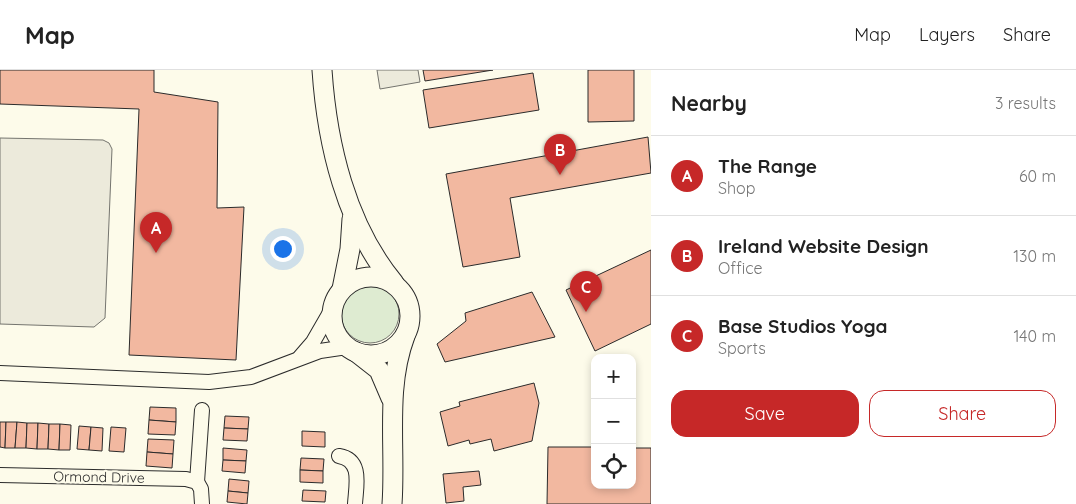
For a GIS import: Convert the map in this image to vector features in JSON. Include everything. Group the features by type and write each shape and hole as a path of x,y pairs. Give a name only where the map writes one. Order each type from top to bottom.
{"street":[{"path":"322,70 328,124 350,206 367,246 408,304 410,312 398,360 393,404 392,504"},
{"path":"291,363 313,342 342,289 352,234 350,206"},
{"path":"342,289 351,282 375,277 386,280 396,286"},
{"path":"332,309 334,330 352,349 379,370 393,404"},
{"path":"0,373 209,382 251,376 320,351 352,349 366,354 386,351 402,339 407,330"},
{"path":"202,410 197,482 201,489 202,504"},
{"path":"339,456 348,457 354,464 357,474 355,504"},
{"name":"Ormond Drive","path":"0,475 186,479 197,482"}],"green space":[{"path":"370,285 386,290 394,298 399,314 394,330 386,338 370,343 354,338 346,330 341,314 346,298 354,290"}],"shaded area":[{"path":"377,70 418,70 420,82 380,89"},
{"path":"0,138 103,140 109,143 112,149 105,318 94,327 0,324"}],"building":[{"path":"0,70 154,70 154,92 218,102 217,208 244,207 236,360 129,355 139,109 0,104"},
{"path":"423,70 493,70 425,81"},
{"path":"588,70 634,70 634,121 588,122"},
{"path":"533,73 539,110 429,128 423,90"},
{"path":"648,137 651,173 510,198 520,257 463,267 446,174"},
{"path":"651,250 651,324 595,351 566,290"},
{"path":"532,292 555,337 445,362 437,344 466,321 465,313"},
{"path":"534,383 539,403 532,441 494,451 491,439 470,444 469,440 448,446 440,412 460,406 459,402"},
{"path":"150,407 176,408 176,422 149,420"},
{"path":"225,416 249,417 248,429 224,428"},
{"path":"149,420 176,422 175,435 148,434"},
{"path":"0,422 6,422 5,448 0,447"},
{"path":"6,422 17,422 15,448 5,448"},
{"path":"17,422 27,423 26,448 15,448"},
{"path":"27,423 38,423 37,449 26,448"},
{"path":"38,423 49,424 48,449 37,449"},
{"path":"49,424 60,424 59,450 48,449"},
{"path":"60,424 71,425 70,450 59,450"},
{"path":"79,426 91,427 89,450 77,449"},
{"path":"91,427 103,428 102,451 89,450"},
{"path":"111,427 126,428 124,452 109,451"},
{"path":"224,428 248,429 247,441 223,440"},
{"path":"302,431 325,432 325,447 302,446"},
{"path":"148,439 174,440 173,454 147,452"},
{"path":"548,447 591,447 591,489 636,489 636,448 651,448 651,504 547,504"},
{"path":"223,448 247,450 246,461 223,460"},
{"path":"147,452 173,454 172,468 146,466"},
{"path":"301,458 324,459 323,471 300,470"},
{"path":"223,460 246,461 245,473 222,471"},
{"path":"300,470 323,471 323,483 300,482"},
{"path":"479,471 481,485 463,487 464,501 446,503 443,474"},
{"path":"229,479 249,481 248,493 228,491"},
{"path":"303,490 326,491 325,502 302,501"},
{"path":"228,491 248,493 247,504 227,502"}],"place":[{"name":"Ireland Website Design","path":"560,175"},
{"name":"The Range","path":"156,253"},
{"name":"Base Studios Yoga","path":"586,312"}]}
